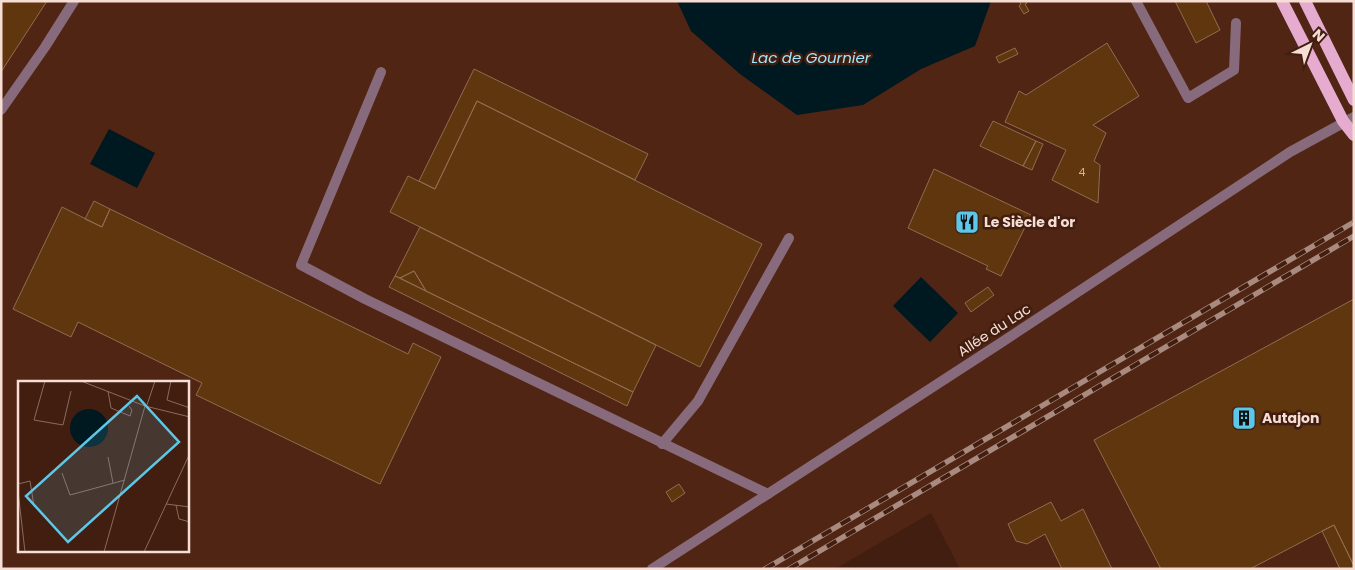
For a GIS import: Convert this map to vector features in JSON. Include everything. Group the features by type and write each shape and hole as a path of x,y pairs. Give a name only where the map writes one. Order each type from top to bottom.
{"main road":[{"path":"1282,1 1348,119 1354,136"},
{"path":"1304,1 1348,79 1354,100"}],"street":[{"path":"1,110 45,47 74,1"},
{"path":"1136,1 1188,98 1234,70 1236,23"},
{"path":"381,72 301,265 365,299 768,494"},
{"name":"Allée du Lac","path":"652,569 1281,158 1348,119"},
{"path":"662,444 698,401 789,238"}],"shaded area":[{"path":"1,1 1354,1 1354,569 960,569 931,513 835,569 1,569"}],"water":[{"name":"Lac de Gournier","path":"677,1 991,1 975,46 921,69 863,105 797,115 740,74 691,31"},
{"path":"109,129 155,153 137,188 90,164"},
{"path":"921,277 958,313 930,342 893,306"}],"building":[{"path":"1,1 47,1 1,72"},
{"path":"1019,1 1026,1 1027,3 1025,4 1029,11 1024,14 1019,6 1021,4"},
{"path":"1175,1 1206,1 1220,30 1196,43"},
{"path":"1107,43 1139,96 1093,125 1106,133 1094,161 1100,165 1098,203 1052,180 1066,150 1005,122 1019,91 1026,95"},
{"path":"1015,48 1018,54 999,63 996,57"},
{"path":"474,69 648,154 635,180 477,101 435,189 419,181"},
{"path":"477,101 762,244 700,367 390,212 408,176 435,189"},
{"path":"993,121 1036,141 1023,166 980,146"},
{"path":"1036,141 1043,144 1032,170 1023,166"},
{"path":"934,169 1031,215 1001,276 986,269 988,266 908,228"},
{"path":"94,201 110,209 102,227 85,219"},
{"path":"62,207 102,227 110,209 408,354 413,343 441,357 380,484 196,395 202,383 78,322 71,337 13,309"},
{"path":"420,227 656,345 633,392 426,291 414,271 400,278 395,276"},
{"path":"414,271 426,291 400,278"},
{"path":"395,276 633,392 627,406 389,287"},
{"path":"988,287 994,295 971,312 965,303"},
{"name":"Autajon","path":"1354,299 1354,566 1334,525 1250,569 1161,569 1094,440"},
{"path":"679,484 685,493 672,502 666,492"},
{"path":"1051,502 1061,521 1083,509 1112,569 1062,569 1045,534 1027,544 1016,541 1008,524"},
{"path":"1334,525 1354,569 1340,569 1322,531"}],"railway":[{"path":"765,569 1354,222"},
{"path":"789,569 1354,236"}],"place":[{"name":"Le Siècle d'or","path":"967,222"},
{"name":"Autajon","path":"1244,418"}]}
